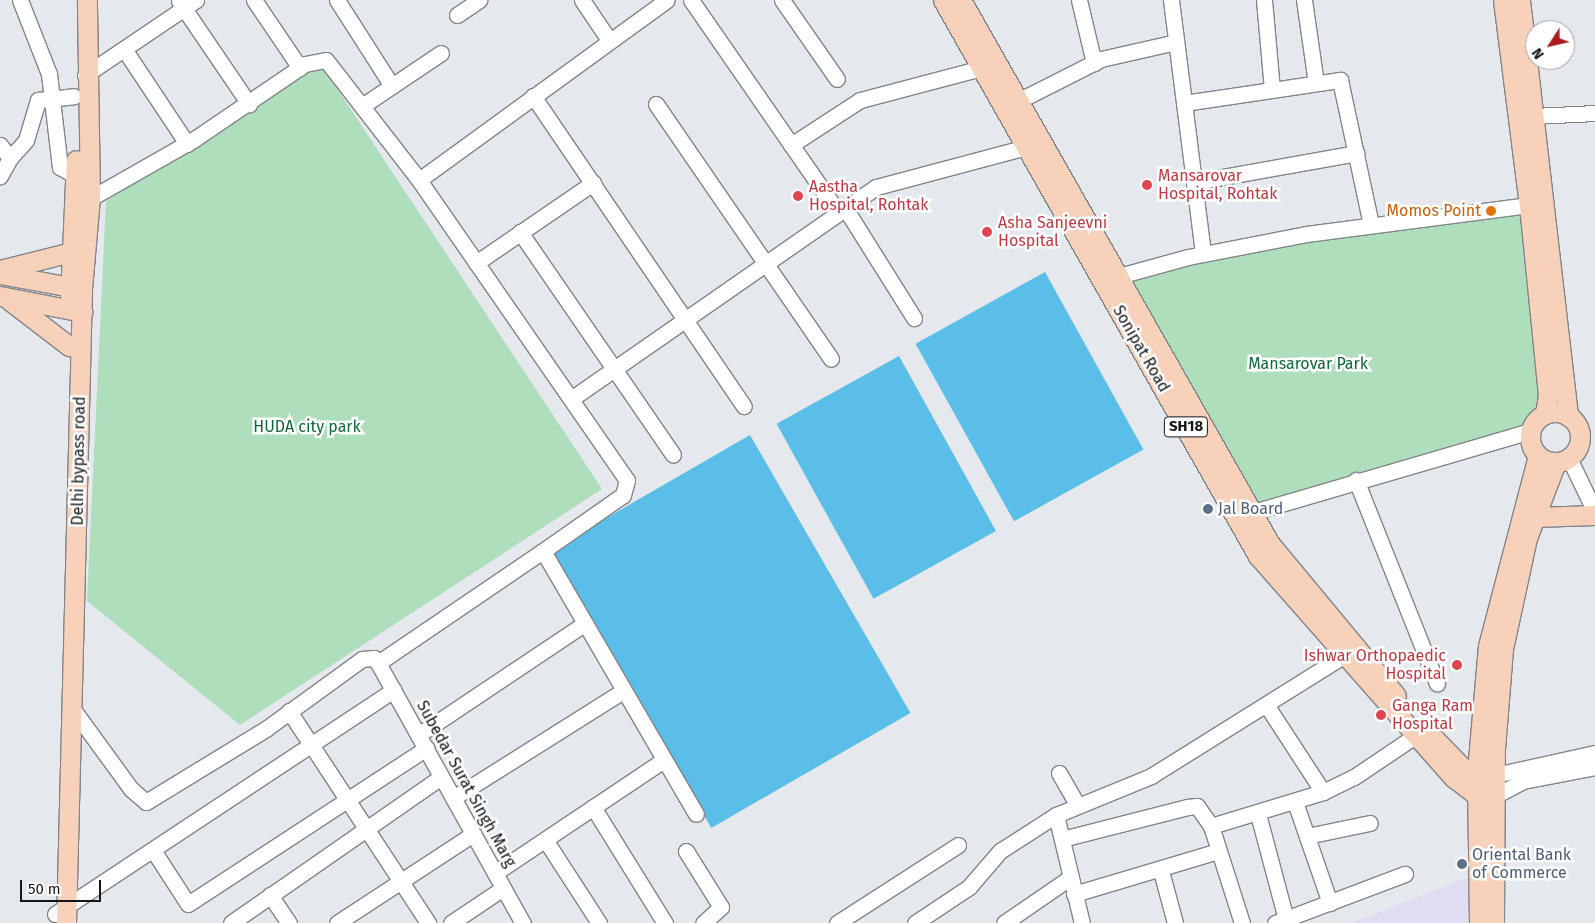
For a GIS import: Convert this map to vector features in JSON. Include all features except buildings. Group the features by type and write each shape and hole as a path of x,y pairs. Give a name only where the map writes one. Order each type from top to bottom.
{"main road":[{"name":"Delhi bypass road","path":"75,0 74,96 77,177 83,202 71,252 76,288"},
{"name":"Delhi bypass road","path":"60,917 72,708 76,288 83,202 87,0"},
{"name":"Sonipat Road","path":"943,0 1026,147 1111,278"},
{"name":"Sonipat Road","path":"961,0 1018,101 1111,278 1201,441 1258,556 1349,653 1438,743 1486,775"},
{"path":"1503,0 1529,205 1548,395 1545,414 1531,431 1532,446 1554,458"},
{"path":"1479,923 1486,796 1488,646 1554,458 1580,439 1568,416 1520,0"},
{"path":"0,270 71,252"},
{"path":"0,274 76,288"},
{"path":"3,296 76,311"},
{"path":"3,296 69,346"},
{"name":"Delhi bypass road","path":"60,917 69,346 76,311"},
{"path":"1545,414 1568,416"},
{"name":"Sonipat Road","path":"1201,441 1292,575 1349,653 1415,736 1454,778 1486,796"},
{"path":"1486,775 1511,600 1554,458"},
{"path":"1535,517 1595,514"},
{"path":"1486,796 1494,923"}],"street":[{"path":"20,0 43,55 52,96 60,167 77,177"},
{"path":"254,0 300,68"},
{"path":"337,0 392,86"},
{"path":"457,15 479,0"},
{"path":"582,0 609,40"},
{"path":"419,180 666,0"},
{"path":"691,0 791,145 842,210 914,318"},
{"path":"782,0 837,79"},
{"path":"1079,0 1094,63"},
{"path":"1171,0 1203,254"},
{"path":"1264,0 1272,89"},
{"path":"1304,0 1316,83"},
{"path":"85,75 186,3 249,104"},
{"path":"1018,101 1094,63 1176,42"},
{"path":"124,49 186,144"},
{"path":"362,106 441,53"},
{"path":"72,708 132,789 146,802 290,711 362,659 374,658 378,663 542,551 627,488 622,472 419,180 326,60 300,68 249,104 186,144 83,202"},
{"path":"791,145 860,100 981,68"},
{"path":"1184,103 1336,79 1343,84 1371,224"},
{"path":"0,176 10,158 26,140 36,103 52,96 74,96"},
{"path":"533,96 744,406"},
{"path":"656,104 831,359"},
{"path":"1534,116 1595,113"},
{"path":"0,145 10,158"},
{"path":"571,399 876,187 1026,147"},
{"path":"1194,182 1356,153"},
{"path":"476,262 593,183"},
{"path":"1111,278 1203,254 1371,224 1529,205"},
{"path":"520,232 673,455"},
{"path":"1250,513 1356,480 1531,431"},
{"path":"1554,458 1595,514"},
{"path":"1356,480 1437,684"},
{"path":"542,551 696,814"},
{"path":"418,735 585,623"},
{"path":"915,923 969,887 1000,851 1056,814 1151,776 1267,706 1349,653"},
{"name":"Subedar Surat Singh Marg","path":"378,663 495,873 520,922"},
{"path":"60,917 152,850 394,690"},
{"path":"453,798 623,691"},
{"path":"1267,706 1323,792"},
{"path":"290,711 399,882 428,923"},
{"path":"1211,826 1258,814 1323,792 1354,777 1415,736"},
{"path":"152,850 188,904 426,748"},
{"path":"1486,775 1595,753"},
{"path":"495,873 546,841 664,760"},
{"path":"1486,796 1523,781 1595,767"},
{"path":"1058,773 1077,804"},
{"path":"230,923 441,777"},
{"path":"1295,802 1330,903"},
{"path":"1062,839 1194,806 1211,826 1242,923"},
{"path":"593,807 665,923"},
{"path":"1056,814 1082,923"},
{"path":"1258,814 1280,921 1405,874"},
{"path":"1307,836 1370,823"},
{"path":"337,923 473,834"},
{"path":"546,841 599,923"},
{"path":"837,923 958,845"},
{"path":"686,851 721,907 702,923"},
{"path":"1074,894 1161,871 1218,851"},
{"path":"1161,871 1175,923"},
{"path":"1004,923 1072,878"},
{"path":"451,923 503,888"},
{"path":"270,895 289,923"}],"shaded area":[{"path":"1467,878 1469,923 1350,923"}],"green space":[{"name":"HUDA city park","path":"320,63 602,489 240,725 87,601 106,201"},
{"name":"Mansarovar Park","path":"1529,207 1545,414 1532,427 1249,515 1116,277 1203,254"}],"water":[{"path":"1045,272 1143,450 1014,521 916,344"},
{"path":"899,356 996,531 874,599 777,424"},
{"path":"750,435 910,713 711,828 551,550"}],"place":[{"name":"Mansarovar Hospital, Rohtak","path":"1147,185"},
{"name":"Aastha Hospital, Rohtak","path":"798,196"},
{"name":"Momos Point","path":"1491,211"},
{"name":"Asha Sanjeevni Hospital","path":"987,232"},
{"name":"Jal Board","path":"1208,509"},
{"name":"Ishwar Orthopaedic Hospital","path":"1457,665"},
{"name":"Ganga Ram Hospital","path":"1381,715"},
{"name":"Oriental Bank of Commerce","path":"1462,864"}]}
